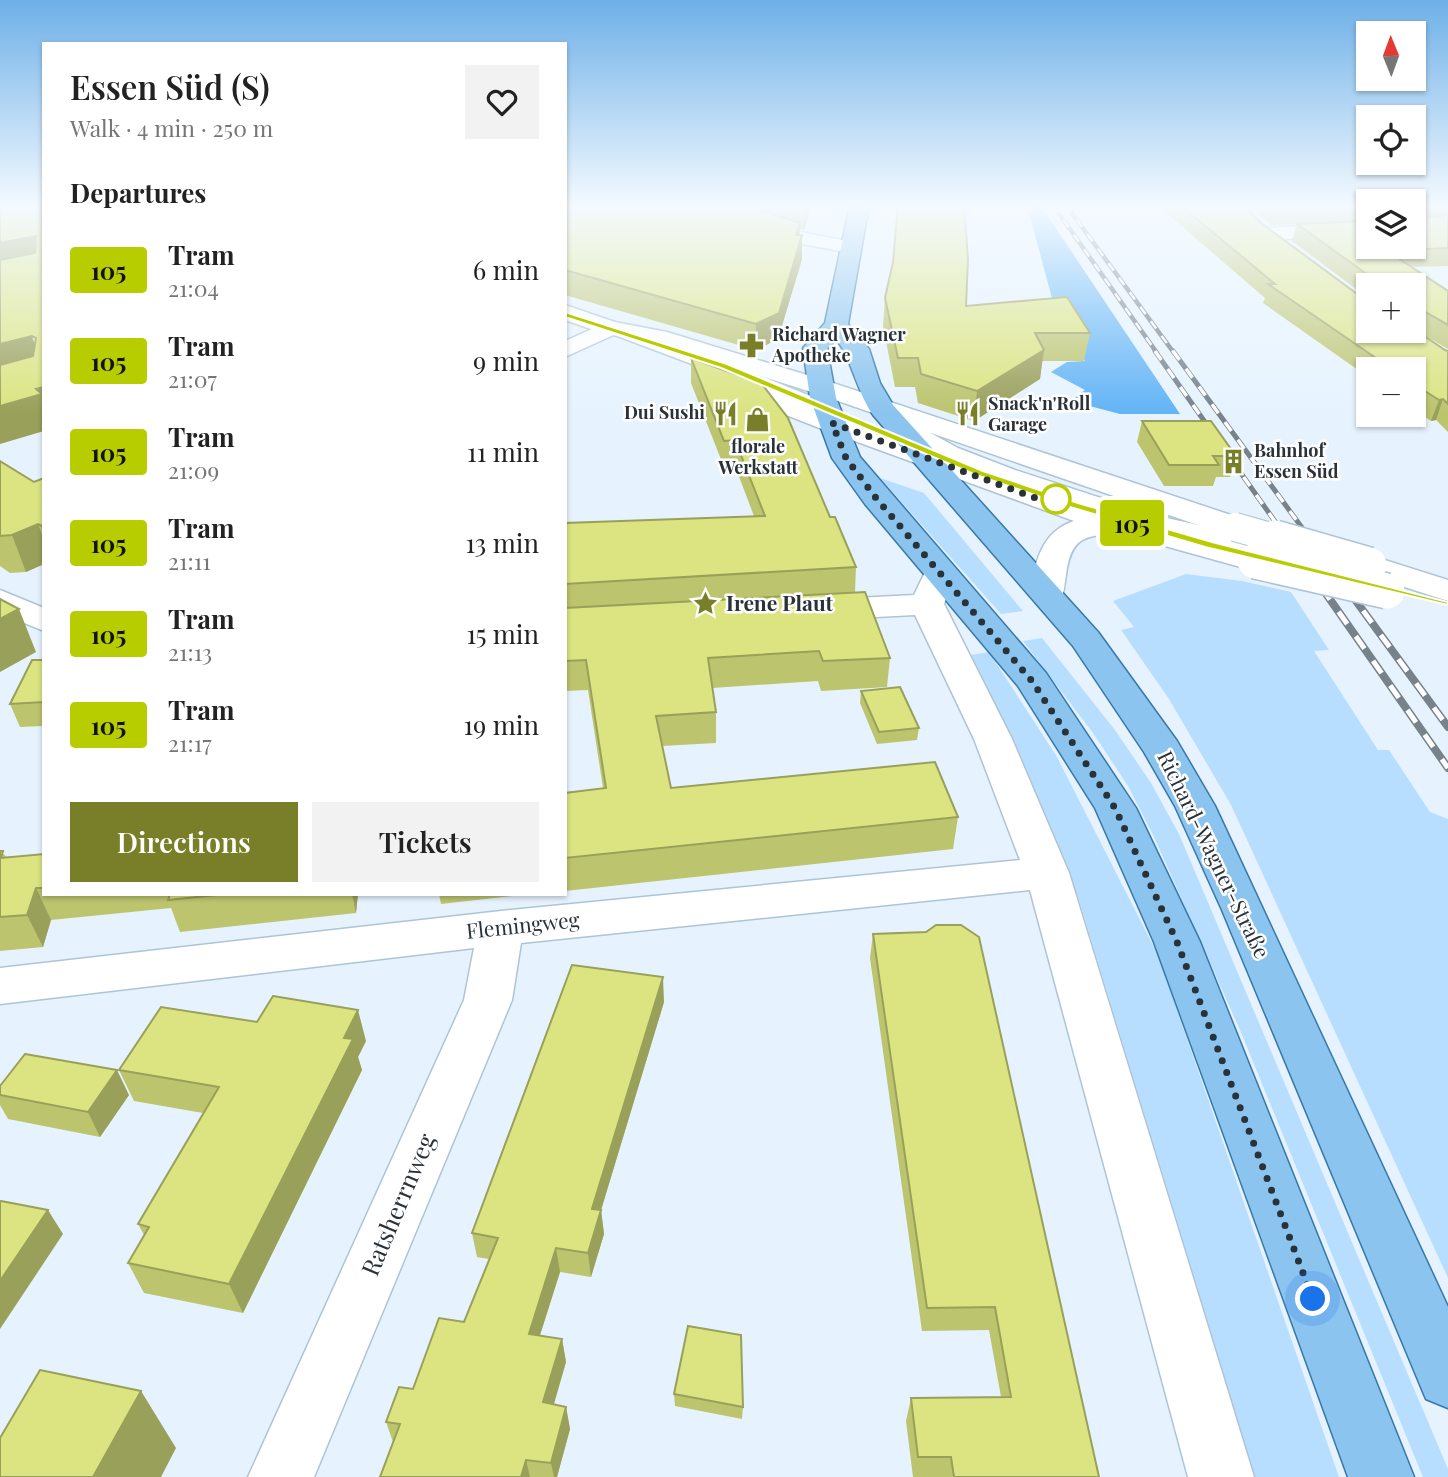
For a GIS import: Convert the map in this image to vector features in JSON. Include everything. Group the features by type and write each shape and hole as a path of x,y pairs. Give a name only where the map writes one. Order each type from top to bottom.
{"main road":[{"path":"846,274 836,325 815,348 821,387 846,458 876,498 934,587 1041,692 1115,808 1177,942 1381,1477"},
{"name":"Richard-Wagner-Straße","path":"836,325 857,349 867,383 882,409 1086,639 1133,704 1195,806 1448,1377"}],"street":[{"path":"567,313 610,328 660,337 821,387 1245,544"},
{"path":"567,349 610,328"},
{"path":"610,328 628,348 988,482 1117,524 1245,544 1378,578 1448,591"},
{"path":"738,360 777,357 815,348"},
{"path":"1047,594 1051,557 1060,541 1084,528 1117,524"},
{"path":"1378,578 1448,601"},
{"path":"780,613 934,587 1047,873 1221,1477"},
{"path":"3,604 42,589"},
{"path":"3,604 42,620"},
{"name":"Flemingweg","path":"0,986 500,928 1047,873"},
{"name":"Ratsherrnweg","path":"281,1477 488,1000 500,928"}],"shaded area":[{"path":"1045,274 1086,274 1180,414 1120,414 1071,401 1085,390 1051,372 1067,362 1085,361 1053,302"},
{"path":"880,478 924,493 1023,611 1001,614"},
{"path":"1186,574 1242,581 1291,592 1329,650 1314,651 1378,750 1389,750 1430,812 1448,819 1448,1278 1231,805 1169,699 1121,630 1134,627 1113,601"},
{"path":"1042,638 1115,730 1151,783 1179,834 1448,1469 1448,1477 1423,1477 1240,1030 1154,837 1128,786 1093,733 1023,641"},
{"path":"989,652 1057,757 1158,955 1339,1477 1255,1477 1078,897 1022,759 971,655"}],"building":[{"path":"0,274 42,274 42,388 36,389 42,394 0,406 0,365 33,356 36,338 32,336 0,344"},
{"path":"579,274 791,274 779,313 756,324"},
{"path":"890,274 967,274 966,306 1067,297 1090,333 1035,333 1044,350 977,391 921,374 918,358 898,358 885,298"},
{"path":"1263,274 1330,274 1356,293 1356,343 1426,343 1426,337 1448,351 1448,404 1426,392 1426,357 1374,357 1268,284 1275,284"},
{"path":"1426,277 1448,291 1448,325 1426,312"},
{"path":"691,358 762,384 788,418 830,517 835,517 856,567 567,584 567,523 765,516 735,440 724,441"},
{"path":"1142,421 1211,421 1236,456 1213,456 1219,465 1169,465"},
{"path":"0,461 34,482 42,479 42,526 38,524 12,535 0,536"},
{"path":"865,592 890,658 823,661 819,651 708,658 716,712 656,716 671,788 935,762 958,817 567,858 567,793 606,788 586,660 567,661 567,608"},
{"path":"0,599 19,609 0,619"},
{"path":"32,660 42,660 42,702 10,704"},
{"path":"900,687 919,728 879,732 861,691"},
{"path":"0,851 3,851 1,858 42,854 42,888 36,888 27,915 0,917"},
{"path":"169,896 207,896 168,900"},
{"path":"936,925 961,925 979,937 1099,1477 954,1477 951,1457 918,1457 911,1398 1011,1397 995,1307 927,1308 873,934 926,932"},
{"path":"572,965 663,977 592,1209 601,1210 588,1253 556,1248 529,1334 562,1339 543,1402 566,1407 551,1463 526,1460 521,1477 380,1477 400,1424 386,1422 399,1387 413,1389 439,1318 464,1322 498,1238 472,1233"},
{"path":"273,996 358,1010 344,1038 353,1039 229,1284 128,1263 149,1227 138,1224 219,1087 119,1070 161,1007 257,1022"},
{"path":"25,1054 117,1070 88,1112 0,1095 0,1086"},
{"path":"0,1202 48,1210 0,1281"},
{"path":"688,1326 741,1335 743,1407 674,1394"},
{"path":"40,1370 141,1391 93,1477 0,1477 0,1438"}],"tram line":[{"path":"567,315 724,366 979,473 1112,518 1251,556 1448,602"},
{"name":"105","path":"567,315 724,366 979,473 1112,518 1251,556 1448,602"}],"railway":[{"path":"1101,274 1157,353"},
{"path":"1116,274 1174,353"},
{"path":"1155,351 1288,540"},
{"path":"1173,351 1311,540"},
{"path":"1287,538 1448,768"},
{"path":"1310,538 1448,727"}],"place":[{"name":"Richard Wagner Apotheke","path":"752,345"},
{"name":"Dui Sushi","path":"725,413"},
{"name":"Snack'n'Roll Garage","path":"968,414"},
{"name":"florale Werkstatt","path":"758,420"},
{"name":"Bahnhof Essen Süd","path":"1234,461"},
{"name":"Irene Plaut","path":"706,604"}],"route":[{"path":"1056,499 1052,504 832,423 846,458 876,498 986,623 1032,681 1084,755 1115,808 1177,942 1313,1299"}]}
